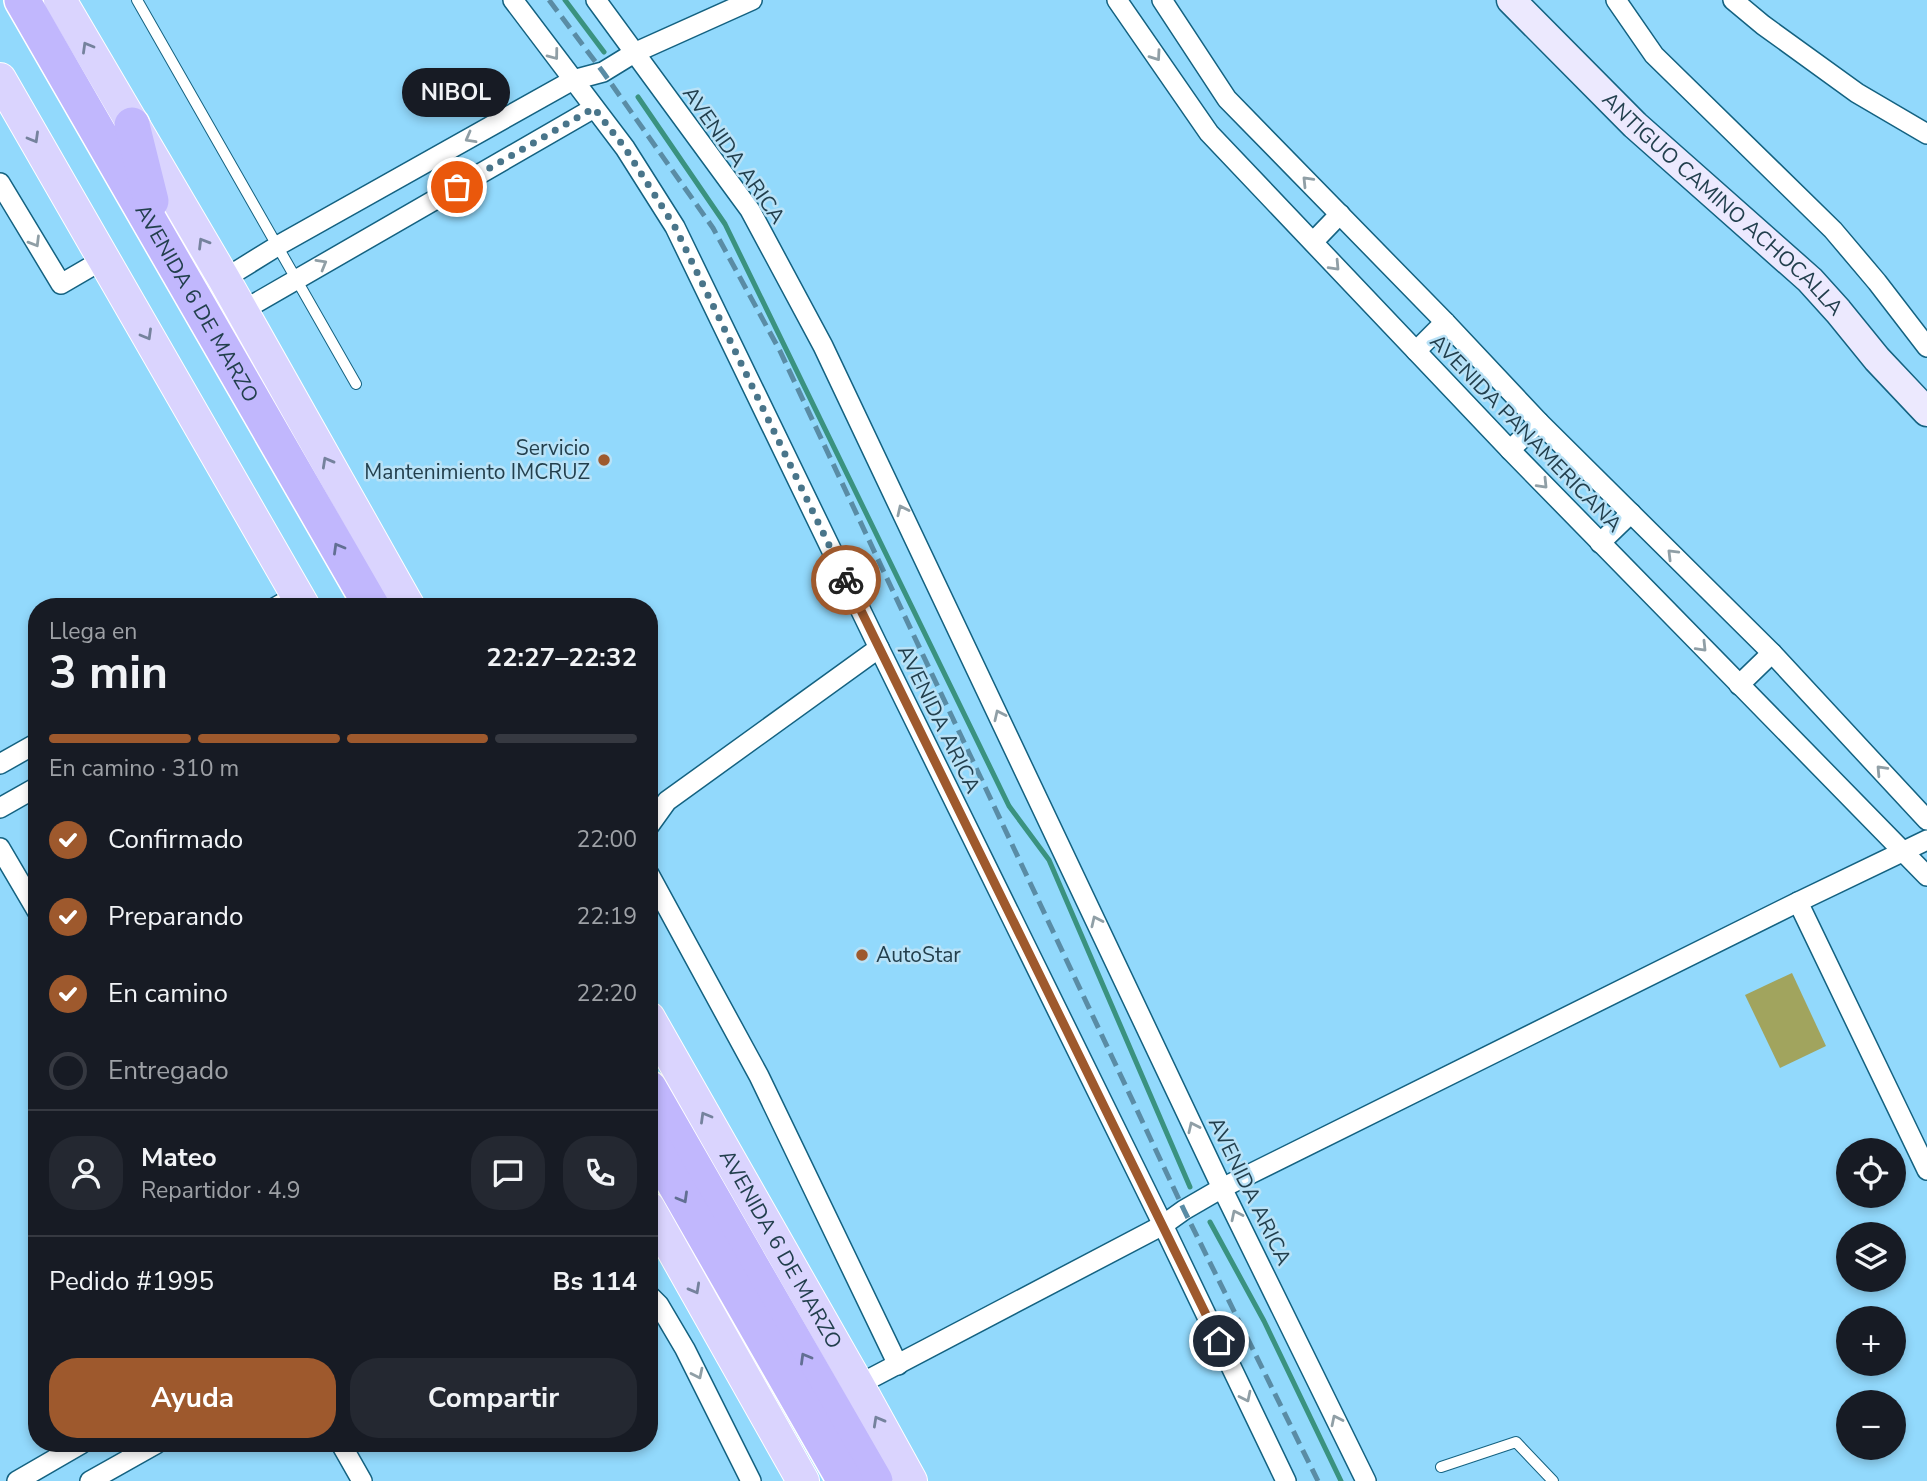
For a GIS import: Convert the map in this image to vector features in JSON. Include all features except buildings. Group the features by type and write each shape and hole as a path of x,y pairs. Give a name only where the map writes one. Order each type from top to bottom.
{"highway":[{"name":"AVENIDA 6 DE MARZO","path":"22,0 367,598"},
{"name":"AVENIDA 6 DE MARZO","path":"0,6 340,598"},
{"path":"132,125 161,242"},
{"name":"AVENIDA 6 DE MARZO","path":"658,1104 875,1481"},
{"path":"658,1155 845,1481"},
{"path":"822,1442 827,1481"}],"main road":[{"name":"AVENIDA 6 DE MARZO","path":"60,0 224,279 404,598"},
{"name":"ANTIGUO CAMINO ACHOCALLA","path":"1511,0 1635,125 1810,281 1927,412"},
{"path":"0,79 104,259 290,598"},
{"name":"AVENIDA 6 DE MARZO","path":"658,1034 911,1481"},
{"path":"658,1224 803,1481"}],"street":[{"name":"AVENIDA ARICA","path":"513,0 625,148 675,227 1286,1481"},
{"name":"AVENIDA ARICA","path":"596,0 750,211 823,346 1222,1188 1366,1481"},
{"path":"224,279 279,245 573,80 603,72 634,52 752,0"},
{"name":"AVENIDA PANAMERICANA","path":"1117,0 1209,132 1510,450 1927,876"},
{"name":"AVENIDA PANAMERICANA","path":"1162,0 1227,99 1539,422 1772,653 1927,820"},
{"path":"1616,0 1654,55 1833,230 1927,347"},
{"path":"1732,0 1857,93 1927,134"},
{"path":"1202,122 1227,99"},
{"path":"242,311 594,108"},
{"path":"0,183 61,284 104,259"},
{"path":"1312,242 1340,214"},
{"path":"1416,351 1445,322"},
{"path":"1510,450 1539,422"},
{"path":"1600,543 1631,513"},
{"path":"658,814 667,801 879,648"},
{"path":"1739,685 1772,653"},
{"path":"0,764 28,748"},
{"path":"0,808 28,792"},
{"path":"858,1385 1163,1225 1222,1188 1927,840"},
{"path":"0,848 28,896"},
{"path":"658,891 759,1076 898,1365"},
{"path":"1798,902 1927,1170"},
{"path":"658,1304 685,1349 751,1481"},
{"path":"17,1481 67,1452"},
{"path":"90,1481 142,1452"},
{"path":"346,1452 362,1481"}],"lane":[{"path":"137,0 356,384"},
{"path":"1441,1467 1516,1442 1553,1481"}],"green space":[{"path":"1792,973 1826,1046 1780,1068 1745,995"}],"waterway":[{"path":"565,0 604,52"},
{"path":"638,97 725,224 1009,806 1049,860 1190,1187"},
{"path":"1210,1222 1264,1321 1341,1481"}],"railway":[{"path":"549,0 713,228 780,351 1184,1210 1318,1481"}],"way so far":[{"path":"457,187 594,108 625,148 675,227 846,580"}],"place":[{"name":"NIBOL","path":"457,187"},
{"name":"Servicio Mantenimiento IMCRUZ","path":"604,460"},
{"name":"AutoStar","path":"862,955"}],"route":[{"path":"846,580 1219,1341"}]}
